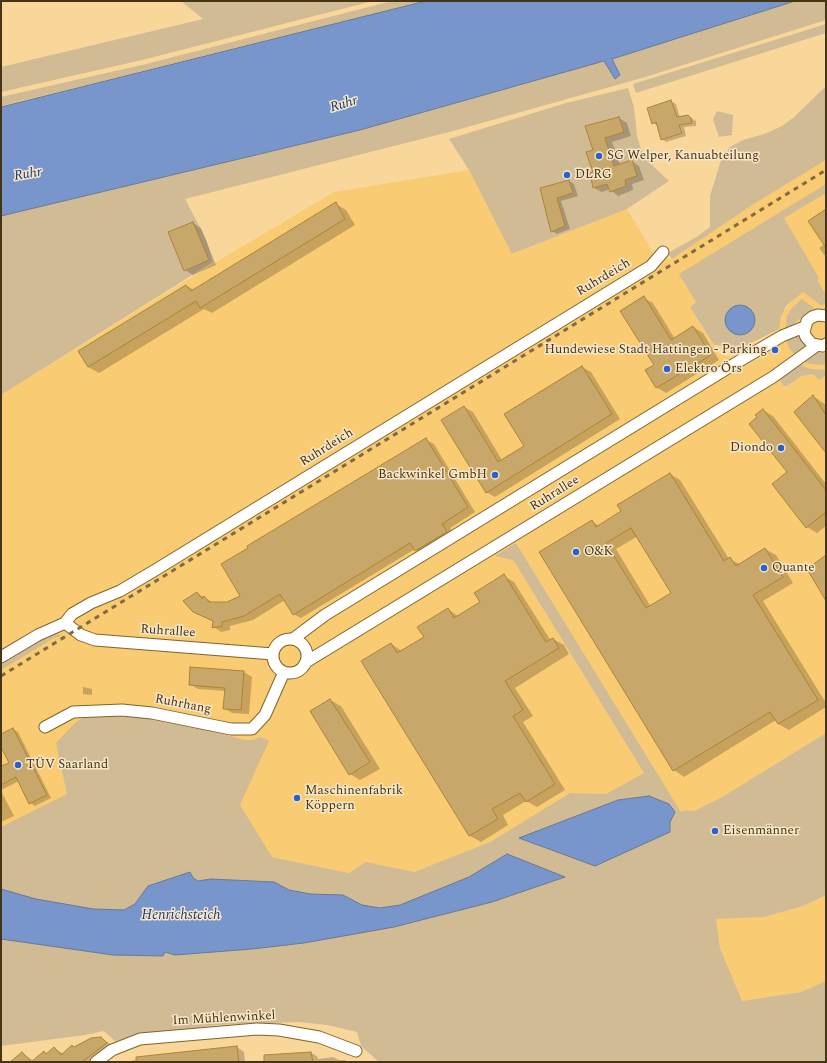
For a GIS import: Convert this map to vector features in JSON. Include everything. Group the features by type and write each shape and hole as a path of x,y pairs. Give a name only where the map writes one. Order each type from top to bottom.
{"street":[{"name":"Ruhrdeich","path":"1,657 38,635 65,623 72,614 98,599 120,591 645,270 651,266 664,252"},
{"name":"Ruhrallee","path":"65,623 81,635 95,640 273,654 280,642 293,639 325,615 741,360 782,336 804,326 812,317 818,315 826,316"},
{"name":"Ruhrallee","path":"804,326 806,337 812,344 821,345"},
{"name":"Ruhrallee","path":"284,672 296,672 306,662 761,385 821,345"},
{"path":"293,639 300,641 305,647 307,656 306,662"},
{"path":"273,654 274,663 284,672"},
{"name":"Ruhrhang","path":"45,727 73,712 122,710 152,713 231,729 252,729 265,715 284,672"},
{"name":"Im Mühlenwinkel","path":"96,1062 112,1050 140,1039 257,1029 279,1030 319,1037 356,1051"}],"shaded area":[{"path":"181,1 373,1 142,60 1,92 1,67 203,19"},
{"path":"392,1 426,1 1,106 1,97 146,64"},
{"path":"795,1 826,1 826,20 642,78 453,131 185,199 206,239 213,262 1,395 1,216 360,130 604,61 615,78 620,75 611,59"},
{"path":"826,24 826,33 636,93 633,84"},
{"path":"826,86 826,160 749,207 672,259 668,253 698,236 710,227 710,196 721,160 730,147 743,140 767,133 782,126 793,118"},
{"name":"DLRG","path":"628,88 634,107 637,136 641,149 652,165 669,181 627,209 512,254 469,170 449,139 566,103"},
{"path":"717,111 733,115 732,135 719,137 713,119"},
{"path":"826,160 826,733 722,797 694,811 687,810 681,812 516,543 499,557 512,560 515,563 644,773 606,794 570,793 490,842 414,872 366,863 350,873 272,857 1,854 1,395 213,264 334,192 469,170 513,254 627,209 654,254 670,260 749,207","holes":["795,298 783,312 779,329 733,357 719,354 690,307 696,302"]},
{"path":"826,184 826,193 784,218 819,278 817,280 826,295 826,302 822,306 803,292 786,306 781,317 779,329 741,348 714,345 690,307 696,302 679,274"},
{"path":"802,299 815,309 809,311 785,331 787,316 792,308"},
{"path":"799,332 802,340 808,348 797,357 789,348 786,338"},
{"path":"816,352 826,354 826,365 810,364 802,361"},
{"path":"798,364 810,369 826,370 826,377 825,376 819,380 813,374 801,376 787,386 783,386 779,377"},
{"path":"516,543 681,812 687,810 694,811 722,797 826,733 826,895 803,906 764,917 716,919 720,948 742,1001 801,992 826,981 826,1062 379,1062 361,1046 357,1032 327,1025 299,1022 216,1025 115,1041 104,1031 85,1035 1,1046 1,827 67,794 56,743 76,722 83,718 111,716 147,718 192,726 245,740 252,740 261,737 269,741 240,805 272,857 349,873 366,862 414,872 490,842 570,793 606,794 644,773 515,563 512,560 495,556"},
{"path":"58,634 61,636 54,638 1,670 1,663 39,641"},
{"path":"826,895 826,981 801,992 742,1001 720,948 716,919 764,917 803,906"}],"water":[{"name":"Ruhr","path":"426,1 795,1 612,59 620,75 615,79 604,61 360,130 1,216 1,107"},
{"path":"740,305 751,309 755,320 751,331 740,335 729,331 725,320 729,309"},
{"path":"649,796 669,804 675,812 670,822 670,832 595,866 519,838 618,800"},
{"name":"Henrichsteich","path":"507,854 565,877 492,902 394,927 304,943 252,949 175,955 165,952 163,956 113,955 1,939 1,889 36,899 93,909 124,910 135,904 148,886 190,872 193,878 198,881 211,879 274,882 289,890 310,894 343,895 362,905 380,908 400,905 469,877"}],"building":[{"path":"671,100 677,117 688,115 691,118 692,123 679,125 682,133 661,140 656,122 652,124 647,108"},
{"path":"619,117 624,132 605,138 614,166 632,160 637,176 625,180 626,186 610,192 607,184 593,188 590,173 593,172 586,152 593,150 585,126"},
{"path":"569,180 573,193 557,198 565,226 551,232 540,188"},
{"path":"336,202 345,219 200,308 196,301 88,367 78,351 186,285 191,291"},
{"path":"826,209 826,248 808,221"},
{"path":"193,222 209,260 184,271 168,232"},
{"path":"644,296 671,340 693,326 711,355 656,388 645,370 654,365 620,311"},
{"path":"582,366 612,414 486,493 441,420 464,406 498,462 524,446 504,414"},
{"path":"813,395 826,415 826,453 794,412"},
{"name":"Diondo","path":"763,409 826,490 826,512 806,528 772,484 787,472 749,424 757,417 755,415"},
{"path":"426,438 468,507 442,524 447,532 415,551 410,543 293,615 280,594 244,616 222,622 222,626 212,628 213,621 193,612 183,601 197,592 202,599 204,596 209,602 227,602 240,596 221,564 248,548 247,546"},
{"path":"670,473 724,561 730,557 736,566 765,548 783,577 753,595 818,700 778,724 770,712 673,771 539,552 592,520 596,527 621,511 617,505","holes":["631,528 671,593 646,608 606,543"]},
{"path":"826,555 826,601 807,569"},
{"path":"504,574 546,642 553,638 559,648 505,681 523,710 513,716 555,784 526,802 520,793 492,809 498,819 469,836 361,661 391,643 397,653 424,637 417,627 448,608 454,618 480,602 474,593"},
{"path":"190,667 244,671 241,710 223,709 225,688 189,685"},
{"path":"330,699 370,762 349,775 310,711"},
{"name":"TÜV Saarland","path":"13,728 47,795 29,804 16,777 1,785 1,766 9,763 1,747 1,734"},
{"path":"101,1037 107,1043 82,1062 31,1062 44,1051 46,1054 54,1047 61,1055 72,1045 74,1047 91,1038"},
{"path":"237,1046 239,1062 136,1062 136,1057"},
{"path":"22,1052 31,1062 10,1062"},
{"path":"311,1052 313,1062 264,1062 264,1055"}],"railway":[{"path":"1,676 826,170"}],"place":[{"name":"SG Welper, Kanuabteilung","path":"599,156"},
{"name":"DLRG","path":"567,175"},
{"name":"Hundewiese Stadt Hattingen - Parking","path":"775,350"},
{"name":"Elektro Örs","path":"667,369"},
{"name":"Diondo","path":"781,448"},
{"name":"Backwinkel GmbH","path":"495,475"},
{"name":"O&K","path":"576,552"},
{"name":"Quante","path":"764,568"},
{"name":"TÜV Saarland","path":"18,765"},
{"name":"Maschinenfabrik Köppern","path":"297,798"},
{"name":"Eisenmänner","path":"715,831"}]}
